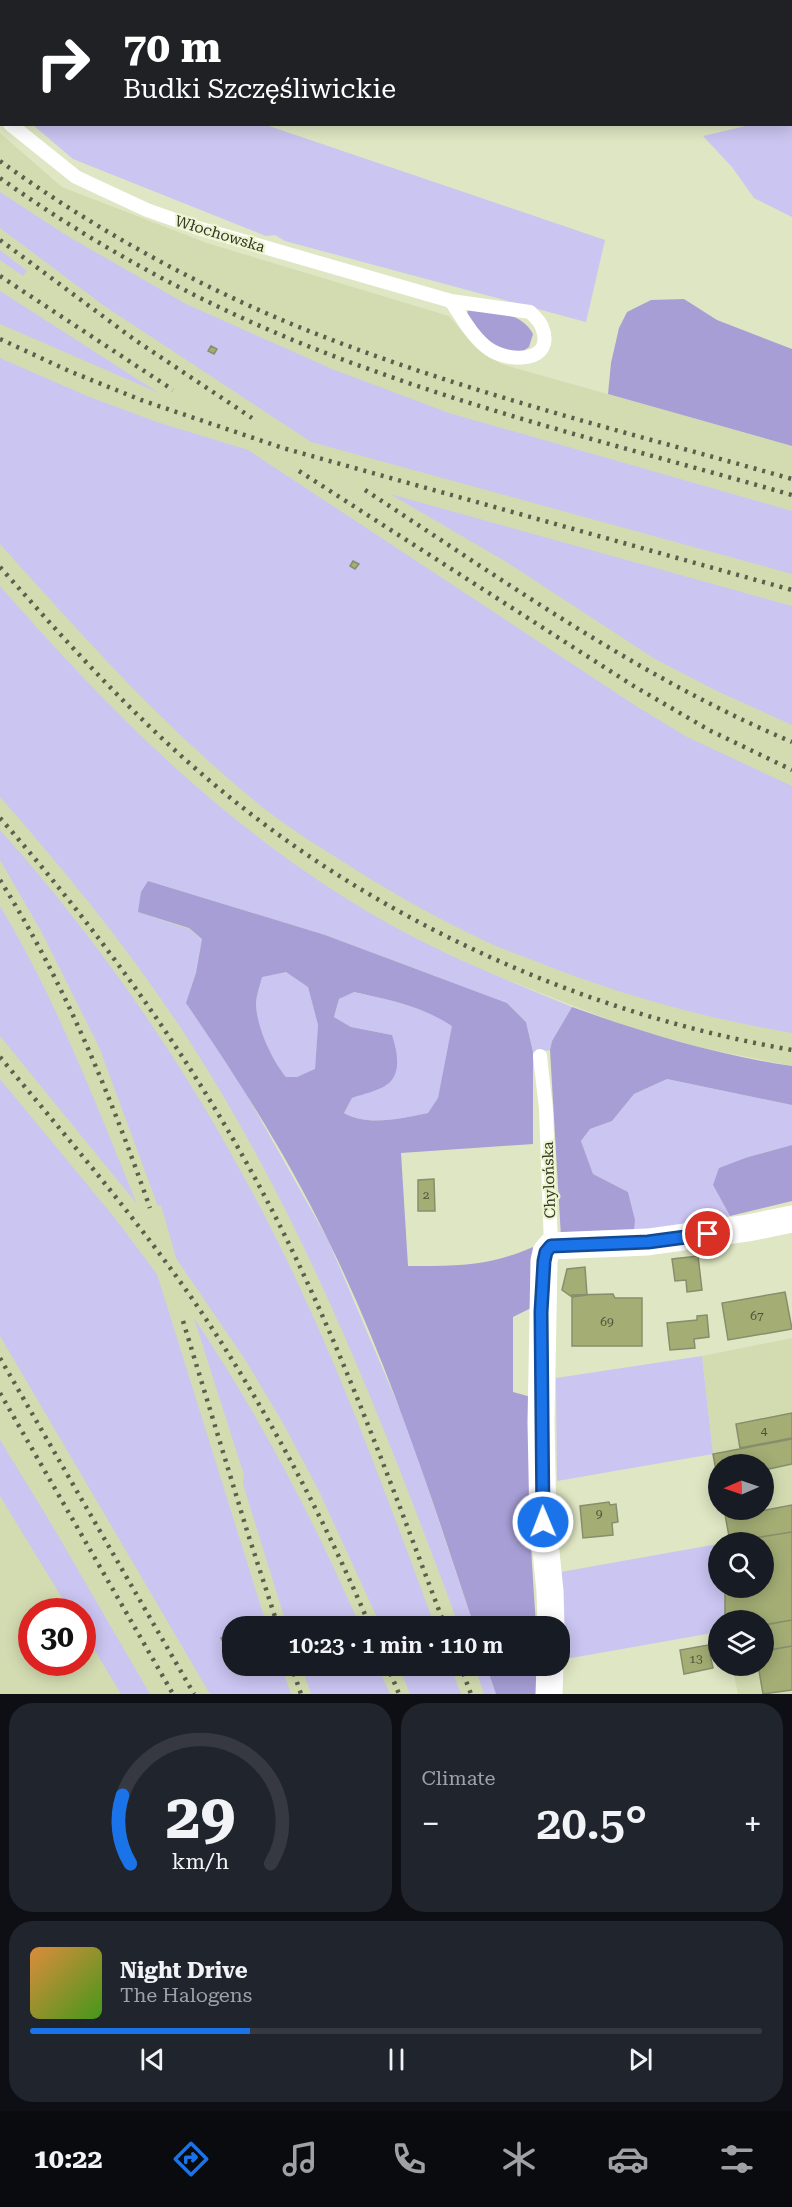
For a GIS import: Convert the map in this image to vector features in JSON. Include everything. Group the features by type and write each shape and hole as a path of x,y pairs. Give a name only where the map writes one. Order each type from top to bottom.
{"street":[{"path":"551,1246 648,1242 748,1228 792,1219"},
{"name":"Chylońska","path":"551,1246 546,1252 544,1261 541,1389 543,1522 551,1616"},
{"path":"549,1694 550,1676"}],"lane":[{"name":"Włochowska","path":"12,126 76,177 147,210 198,228 451,301 530,312 542,325 545,340 541,350 533,356 518,359 505,357 488,349 470,330 451,301"},
{"name":"Chylońska","path":"540,1056 546,1110 551,1246"}],"shaded area":[{"path":"34,126 269,126 605,240 586,322 285,241 275,235 266,236 73,159"},
{"path":"746,126 792,126 792,217 754,198 732,167 703,136"},
{"path":"0,133 62,187 207,243 449,316 472,343 501,364 792,446 792,1066 703,1048 633,1029 474,967 186,1003 236,1076 328,1240 470,1616 222,1616 222,1676 490,1676 496,1694 0,1694"},
{"path":"0,192 69,237 186,304 332,369 449,413 792,511 792,574 311,442 103,305 0,228"},
{"path":"0,250 27,271 23,276 0,260"},
{"path":"0,291 159,393 0,324"},
{"path":"684,299 717,320 792,349 792,446 608,394 611,363 619,328 627,312 651,300"},
{"path":"468,310 496,312 521,321 533,334 529,347 520,353 495,346 477,329 467,314"},
{"path":"0,358 87,396 157,422 248,450 636,706 687,737 792,786 792,1033 725,1020 659,1003 594,983 490,943 424,910 372,880 293,829 249,796 151,707 0,544"},
{"path":"390,494 792,606 792,725 719,692 655,659 508,563"},
{"path":"0,586 43,635 131,726 224,810 274,849 326,886 405,933 572,1007 552,1041 550,1050 533,1052 526,1022 507,1003 325,935 148,881 138,912 189,929 202,939 196,973 187,1003 236,1076 328,1240 407,1426 471,1616 455,1616 402,1475 340,1325 270,1179 230,1108 167,1007 122,945 75,885 0,797"},
{"path":"0,830 47,885 135,1000 213,1121 281,1249 329,1352 431,1616 376,1616 319,1491 283,1423 246,1361 176,1258 161,1205 158,1206 99,1047 41,931 0,860"},
{"path":"148,881 325,935 507,1003 526,1022 533,1052 533,1144 401,1153 408,1266 486,1262 533,1247 533,1307 513,1317 513,1392 531,1397 529,1518 535,1616 471,1616 408,1431 350,1287 313,1209 279,1149 186,1003 196,973 202,939 189,928 138,912 141,892","holes":["286,972 308,987 318,1025 315,1069 297,1077 286,1077 262,1033 257,1014 257,994 262,977","354,992 429,1013 452,1026 438,1098 428,1113 396,1119 364,1120 353,1117 344,1113 352,1098 388,1084 395,1074 397,1054 392,1035 351,1027 334,1017 339,999"]},
{"path":"0,906 40,978 137,1204 0,1036"},
{"path":"286,972 308,987 318,1025 315,1070 297,1077 286,1077 275,1062 259,1024 256,1005 262,976"},
{"path":"353,992 429,1013 453,1026 438,1099 428,1113 396,1119 364,1120 344,1113 352,1098 388,1085 392,1035 351,1027 334,1017 339,999"},
{"path":"572,1007 681,1042 736,1056 792,1066 792,1105 667,1079 634,1094 612,1121 590,1129 581,1141 593,1174 628,1192 635,1220 634,1233 561,1237 550,1050 552,1041"},
{"path":"0,1079 114,1217 157,1274 264,1616 222,1616 222,1676 285,1676 291,1694 210,1694 0,1336"},
{"path":"667,1079 792,1105 792,1145 748,1157 713,1185 730,1216 634,1233 635,1220 628,1192 593,1174 581,1141 590,1129 612,1121 634,1094"},
{"path":"792,1145 792,1201 730,1216 713,1185 719,1168"},
{"path":"194,1318 241,1392 284,1468 355,1616 284,1616 243,1484 244,1475"},
{"path":"792,1338 792,1694 738,1694 734,1676 774,1676 774,1610 725,1610 725,1598 774,1598 774,1532 728,1532 726,1520 774,1520 774,1454 713,1454 702,1356"},
{"path":"702,1356 713,1454 557,1481 556,1378"},
{"path":"0,1440 94,1598 62,1598 0,1496"},
{"path":"708,1546 708,1598 725,1598 725,1610 708,1610 708,1634 570,1658 570,1616 559,1616 555,1573"},
{"path":"96,1601 150,1694 121,1694 96,1653"},
{"path":"305,1676 382,1676 390,1694 311,1694"},
{"path":"403,1676 454,1676 461,1694 410,1694"},
{"path":"478,1676 490,1676 496,1694 484,1694"},
{"path":"490,1676 538,1676 539,1694 496,1694"}],"building":[{"path":"211,346 217,349 214,354 208,351"},
{"path":"353,561 359,564 355,569 350,566"},
{"path":"434,1179 435,1211 418,1211 418,1180"},
{"path":"698,1256 702,1290 687,1292 686,1280 675,1281 672,1259"},
{"path":"585,1267 587,1295 572,1297 562,1290 567,1269"},
{"path":"785,1292 792,1329 728,1340 722,1303"},
{"path":"613,1294 615,1298 642,1298 642,1346 572,1346 572,1295"},
{"path":"707,1315 709,1337 694,1339 695,1348 670,1350 667,1323 697,1320 697,1316"},
{"path":"792,1413 792,1438 740,1448 736,1424"},
{"path":"792,1439 792,1464 774,1468 774,1454 713,1454"},
{"path":"609,1502 610,1505 616,1504 618,1522 612,1523 613,1535 583,1538 580,1506"},
{"path":"792,1505 792,1532 774,1535 774,1532 728,1532 726,1520 774,1520 774,1508"},
{"path":"792,1532 792,1620 774,1623 774,1610 725,1610 725,1598 774,1598 774,1535"},
{"path":"792,1620 792,1646 774,1649 774,1623"},
{"path":"708,1645 708,1669 684,1674 680,1650"},
{"path":"792,1646 792,1690 763,1694 760,1676 774,1676 774,1649"}],"railway":[{"path":"0,161 76,213 116,237 199,282 284,321 384,359 500,397 792,479"},
{"path":"0,178 76,229 156,275 239,317 323,352 438,393 497,411 792,495"},
{"path":"0,240 135,340 252,418"},
{"path":"0,276 173,390"},
{"path":"0,339 69,371 141,400 283,448 792,590"},
{"path":"299,471 632,685 709,730 792,770"},
{"path":"365,490 626,658 736,716 792,742"},
{"path":"0,567 98,674 176,751 267,826 335,873 405,915 479,952 554,984 632,1011 711,1033 792,1050"},
{"path":"0,818 42,867 122,969 195,1076 260,1188 333,1339 441,1616"},
{"path":"0,880 45,958 84,1039 119,1123 150,1208"},
{"path":"0,1057 128,1213 177,1277 225,1348 293,1464 366,1616"},
{"path":"183,1321 275,1616"},
{"path":"0,1358 194,1694"},
{"path":"0,1393 173,1694"},
{"path":"295,1676 301,1694"},
{"path":"392,1676 399,1694"},
{"path":"464,1676 471,1694"}],"route":[{"path":"543,1522 541,1312 546,1252 551,1246 648,1242 708,1234"}]}
